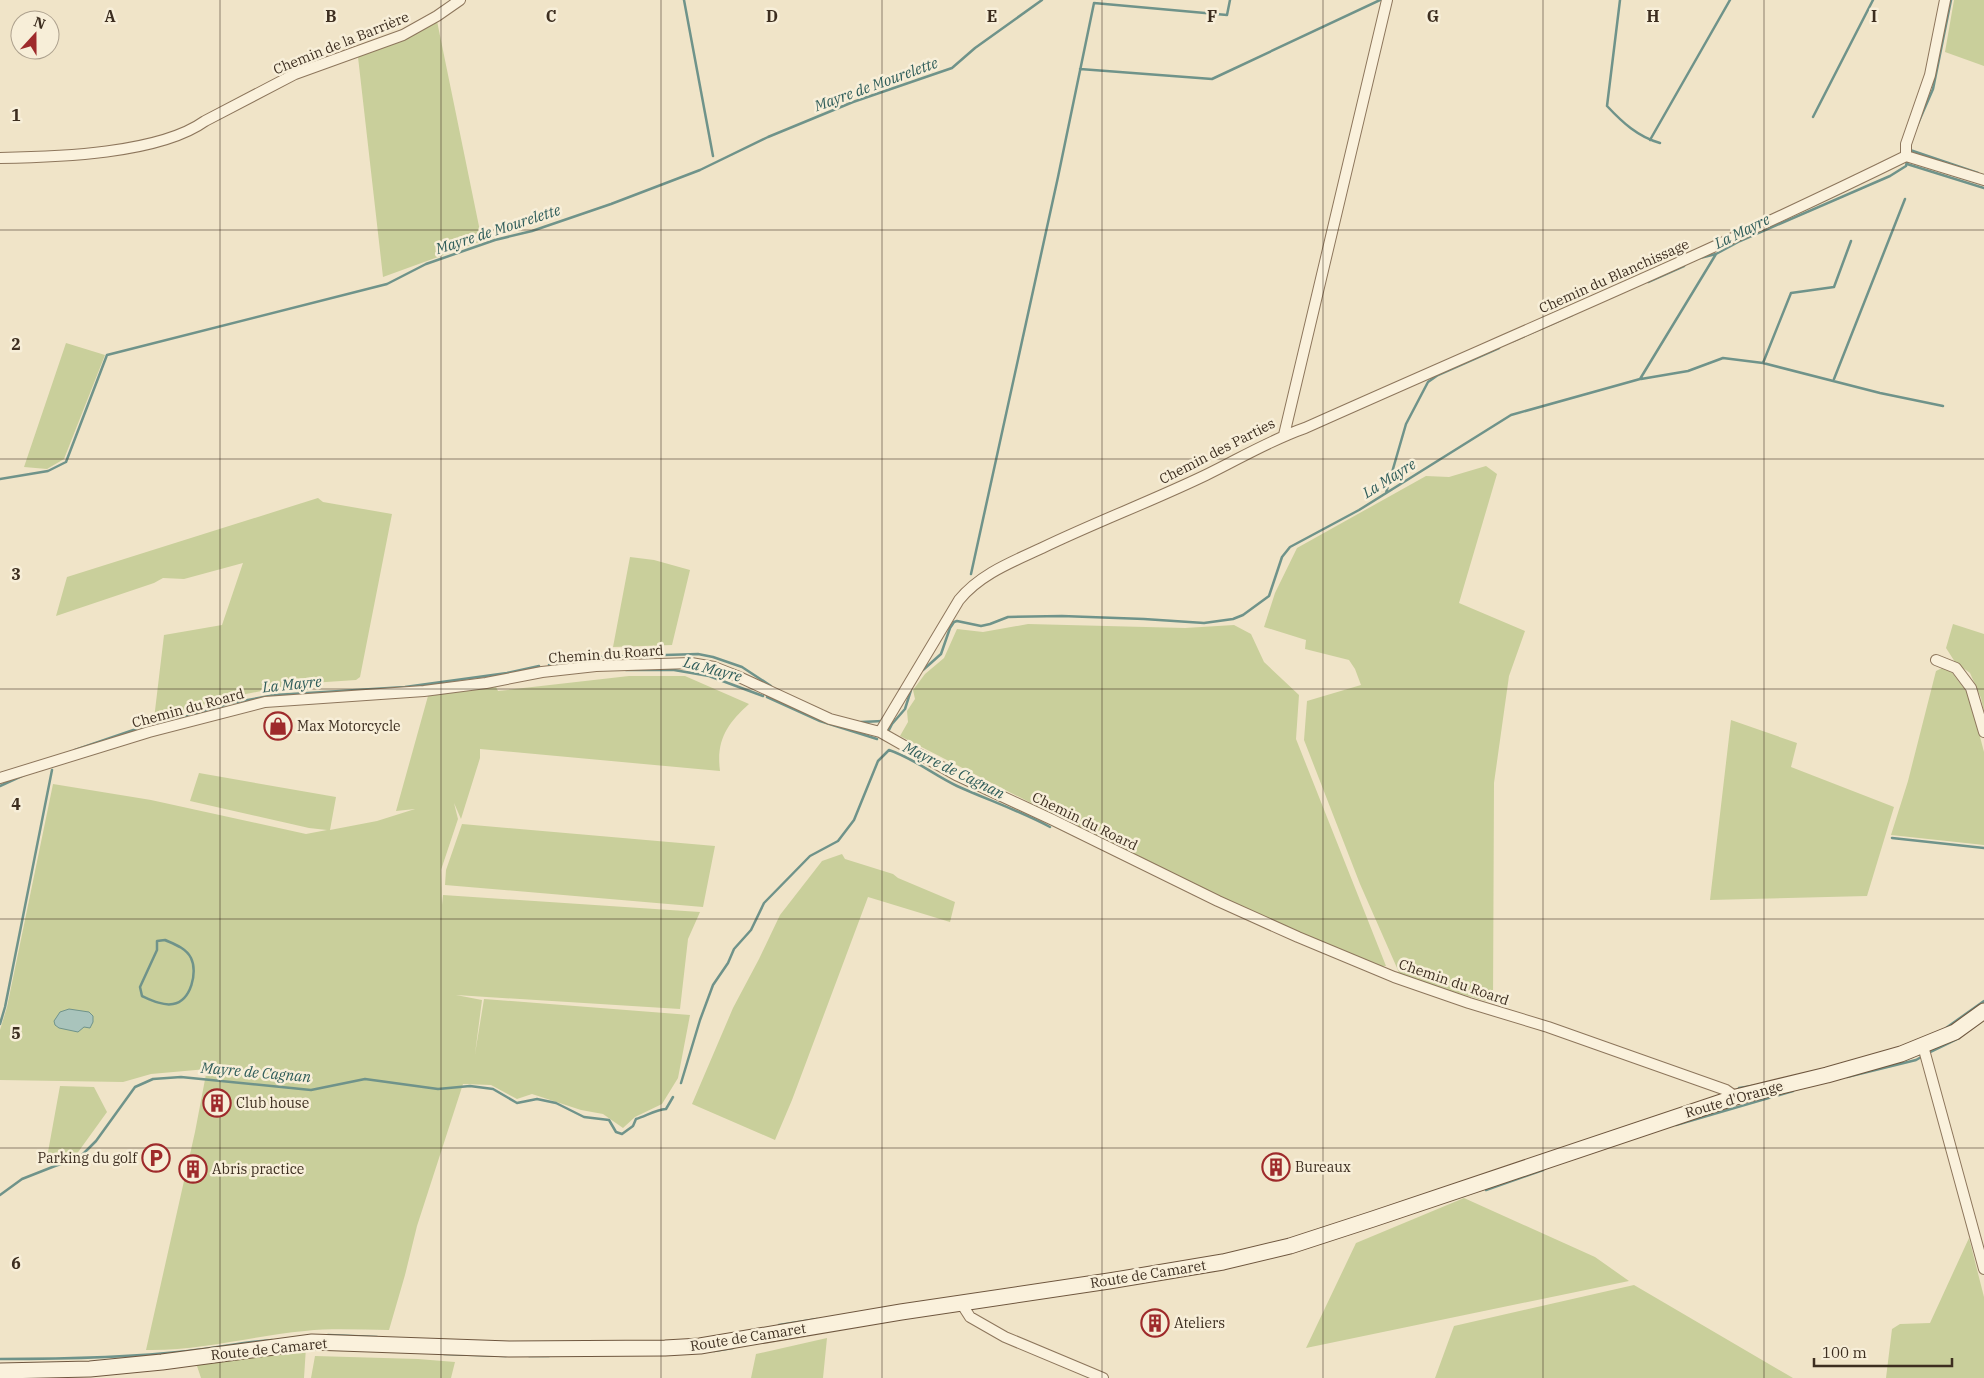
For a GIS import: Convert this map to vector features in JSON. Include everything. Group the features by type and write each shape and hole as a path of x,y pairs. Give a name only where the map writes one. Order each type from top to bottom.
{"main road":[{"name":"Route d'Orange","path":"1480,1183 1736,1097 1827,1075 1901,1054 1955,1032 1984,1011"},
{"name":"Route de Camaret","path":"0,1371 90,1369 162,1362 312,1342 509,1349 665,1348 731,1341 839,1322 1109,1281 1257,1255 1480,1183"}],"street":[{"name":"Chemin de la Barrière","path":"0,158 63,157 148,144 194,128 295,74 403,35 437,16 460,0"},
{"name":"Chemin des Parties","path":"880,732 959,600 979,581 990,573 1070,534 1206,475 1284,435 1387,0"},
{"path":"1945,0 1930,75 1906,144 1906,156 1984,180"},
{"name":"Chemin du Blanchissage","path":"1284,435 1305,428 1481,349 1564,315 1801,208 1906,156"},
{"path":"1936,660 1956,668 1971,688 1984,732"},
{"name":"Chemin du Roard","path":"0,778 149,732 265,702 424,691 596,666 691,663 714,667 830,719 880,732 956,775 1218,901 1298,937 1394,977 1469,1003 1548,1027 1726,1090 1736,1097"},
{"path":"1923,1046 1964,1190 1984,1269"},
{"path":"962,1303 970,1317 1005,1336 1104,1378"}],"green space":[{"path":"1954,0 1984,0 1984,66 1945,52"},
{"path":"437,21 482,241 383,277 358,57"},
{"path":"66,343 105,355 64,459 47,469 24,467"},
{"path":"1486,466 1497,474 1459,603 1525,631 1509,676 1494,783 1493,1003 1401,977 1360,884 1304,740 1307,701 1361,685 1355,669 1349,660 1305,649 1306,640 1264,627 1275,593 1297,548 1426,476 1449,477"},
{"path":"318,498 323,502 392,514 360,677 356,680 296,684 226,698 154,719 164,635 222,625 243,563 184,579 163,578 154,583 56,616 67,577"},
{"path":"630,557 654,560 690,570 672,645 613,647"},
{"path":"1028,624 1185,628 1234,625 1251,634 1264,662 1299,695 1296,739 1386,966 1374,966 1232,904 900,736 908,722 907,711 915,699 913,690 925,674 944,658 957,629 983,632"},
{"path":"1953,624 1984,634 1984,712 1981,698 1970,673 1955,662 1946,648"},
{"path":"1942,668 1950,670 1969,695 1984,752 1984,845 1891,835 1908,781 1936,671"},
{"path":"629,676 685,676 749,704 725,733 720,750 720,771 480,749 480,758 461,819 454,803 458,819 441,870 442,905 443,895 700,912 688,939 680,1009 456,995 482,1000 475,1054 484,999 690,1015 678,1078 662,1104 635,1117 623,1128 603,1114 581,1110 532,1094 517,1099 491,1085 463,1084 417,1226 389,1330 316,1330 206,1346 146,1350 195,1132 207,1069 151,1074 123,1082 0,1080 0,1030 7,1007 53,784 151,800 306,834 327,830 309,828 190,801 199,773 336,797 330,830 377,821 415,809 396,811 428,696 496,687 498,691"},
{"path":"1731,720 1797,743 1791,767 1894,807 1867,896 1710,900"},
{"path":"462,824 715,846 703,907 445,885 446,870"},
{"path":"842,854 845,859 893,874 898,878 955,902 950,922 868,897 792,1100 775,1140 692,1104 733,1008 780,915 822,861"},
{"path":"60,1086 94,1087 107,1112 76,1155 46,1163"},
{"path":"1464,1198 1595,1257 1629,1281 1306,1348 1356,1243"},
{"path":"1969,1238 1984,1297 1984,1378 1886,1378 1892,1329 1900,1324 1930,1323"},
{"path":"1634,1285 1793,1378 1435,1378 1454,1326"},
{"path":"827,1338 823,1378 751,1378 756,1354"},
{"path":"306,1347 304,1378 201,1378 196,1363"},
{"path":"315,1356 455,1362 451,1378 311,1378"}],"water":[{"path":"69,1009 89,1012 93,1016 90,1028 84,1027 78,1032 59,1028 55,1025 54,1021 60,1012"}],"waterway":[{"path":"684,0 713,156"},
{"name":"Mayre de Mourelette","path":"0,479 48,471 66,462 107,355 387,284 426,264 495,240 532,231 611,204 700,170 768,137 853,102 952,68 975,48 1042,0"},
{"path":"971,574 1094,3 1227,15 1230,0"},
{"path":"1080,69 1212,79 1380,0"},
{"path":"1620,0 1607,106 1631,128 1645,137 1660,143"},
{"path":"1650,140 1730,0"},
{"path":"1813,117 1873,0"},
{"name":"La Mayre","path":"1916,128 1933,89 1951,0"},
{"path":"1910,150 1978,173"},
{"name":"La Mayre","path":"923,670 941,654 950,628 957,621 981,626 1008,617 1062,616 1204,623 1233,619 1243,615 1269,596 1282,557 1290,547 1359,510 1511,415 1640,379 1716,254 1740,241 1890,176 1906,166 1907,161"},
{"path":"1907,164 1984,188"},
{"path":"1834,379 1905,199"},
{"path":"1763,363 1791,293 1834,287 1851,241"},
{"path":"1700,258 1716,254"},
{"path":"1648,282 1684,266"},
{"path":"1513,341 1572,315"},
{"path":"1386,493 1406,424 1428,382 1438,375 1499,348"},
{"path":"1641,379 1688,371 1723,358 1763,363 1880,393 1943,406"},
{"path":"549,665 598,657 698,654 742,667 771,686"},
{"name":"La Mayre","path":"75,750 148,725 165,723 231,703 275,695 405,687 507,673 539,666"},
{"name":"La Mayre","path":"626,670 674,670 709,676 763,696"},
{"name":"La Mayre","path":"888,732 892,724 905,709 911,690"},
{"name":"La Mayre","path":"767,697 820,721 877,739"},
{"path":"861,722 883,721"},
{"name":"Mayre de Cagnan","path":"681,1083 713,985 728,963 734,949 751,930 764,903 810,856 838,841 854,820 878,761 889,750 907,757 948,782 1050,827"},
{"path":"0,1024 52,770"},
{"name":"La Mayre","path":"0,786 24,775"},
{"path":"1892,838 1984,848"},
{"path":"165,940 186,952 191,958 194,971 188,992 184,998 173,1004 157,1002 142,996 140,987 157,950 157,941 165,940"},
{"path":"1946,1028 1984,1001"},
{"path":"1928,1053 1959,1038"},
{"path":"1847,1077 1916,1060 1923,1056"},
{"name":"Mayre de Cagnan","path":"0,1195 22,1179 79,1158 96,1141 135,1087 153,1079 181,1077 311,1090 365,1079 438,1089 470,1086 493,1089 517,1103 537,1099 556,1103 584,1117 609,1120 616,1132 622,1134 633,1126 636,1119 666,1109 673,1097"},
{"path":"1739,1088 1752,1086"},
{"path":"1676,1125 1793,1091"},
{"path":"1486,1190 1543,1170"},
{"path":"779,1325 817,1319"},
{"path":"328,1335 377,1337"},
{"path":"0,1359 141,1355 199,1350 272,1340"},
{"path":"714,1351 733,1348"},
{"path":"444,1354 506,1356"},
{"path":"529,1356 549,1356"}],"place":[{"name":"Max Motorcycle","path":"278,726"},
{"name":"Club house","path":"217,1103"},
{"name":"Parking du golf","path":"156,1158"},
{"name":"Bureaux","path":"1276,1167"},
{"name":"Abris practice","path":"193,1169"},
{"name":"Ateliers","path":"1155,1323"}]}
